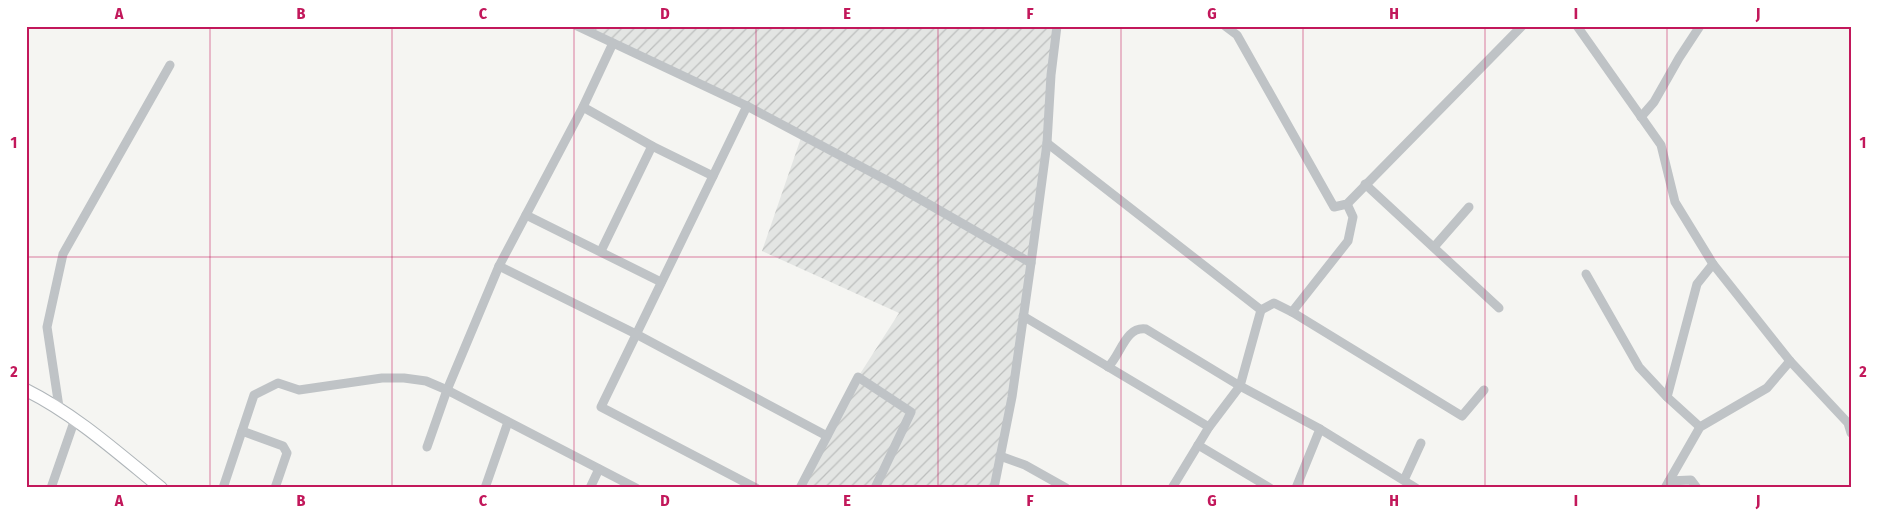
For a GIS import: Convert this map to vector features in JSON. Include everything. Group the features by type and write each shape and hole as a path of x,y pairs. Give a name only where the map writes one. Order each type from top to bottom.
{"street":[{"path":"577,26 747,106 890,182 1031,263"},
{"path":"994,488 1012,397 1031,263 1047,143 1051,75 1057,26"},
{"path":"1225,26 1237,35 1334,207 1347,204 1522,26"},
{"path":"1577,26 1661,145 1675,202 1713,264 1790,360 1848,423 1851,433"},
{"path":"1641,117 1654,102 1700,26"},
{"path":"427,447 447,390 499,266 584,107 613,43"},
{"path":"59,408 47,327 63,254 170,66"},
{"path":"747,106 601,407 756,488"},
{"path":"584,107 652,146 713,176"},
{"path":"1047,143 1261,310"},
{"path":"601,251 652,146"},
{"path":"1365,184 1499,308"},
{"path":"1292,312 1348,241 1353,217 1347,204"},
{"path":"1434,247 1469,207"},
{"path":"526,215 662,282"},
{"path":"1667,396 1697,284 1713,264"},
{"path":"499,266 636,334 827,436"},
{"path":"1586,274 1640,367 1700,427"},
{"path":"1172,488 1209,427 1240,386 1261,310 1274,303 1292,312 1462,416 1484,390"},
{"path":"1023,316 1209,427"},
{"path":"1108,367 1116,359 1132,332 1138,328 1146,329 1240,386 1320,429 1416,488"},
{"path":"1667,484 1700,427 1767,388 1790,360"},
{"path":"800,488 858,377 912,412 875,488"},
{"path":"224,488 254,395 278,383 298,390 382,378 426,381 447,390 636,488"},
{"path":"26,390 75,419 161,488"},
{"path":"51,488 75,419"},
{"path":"485,488 508,422"},
{"path":"1296,488 1320,429"},
{"path":"242,431 283,446 288,452 275,488"},
{"path":"1404,480 1421,444"},
{"path":"1198,445 1270,488"},
{"path":"1000,456 1025,465 1066,488"},
{"path":"590,488 599,469"},
{"path":"1667,484 1691,480 1697,488"}],"shaded area":[{"path":"578,26 1057,26 1012,397 992,488 800,488 858,377 899,313 762,251 802,135"}]}
